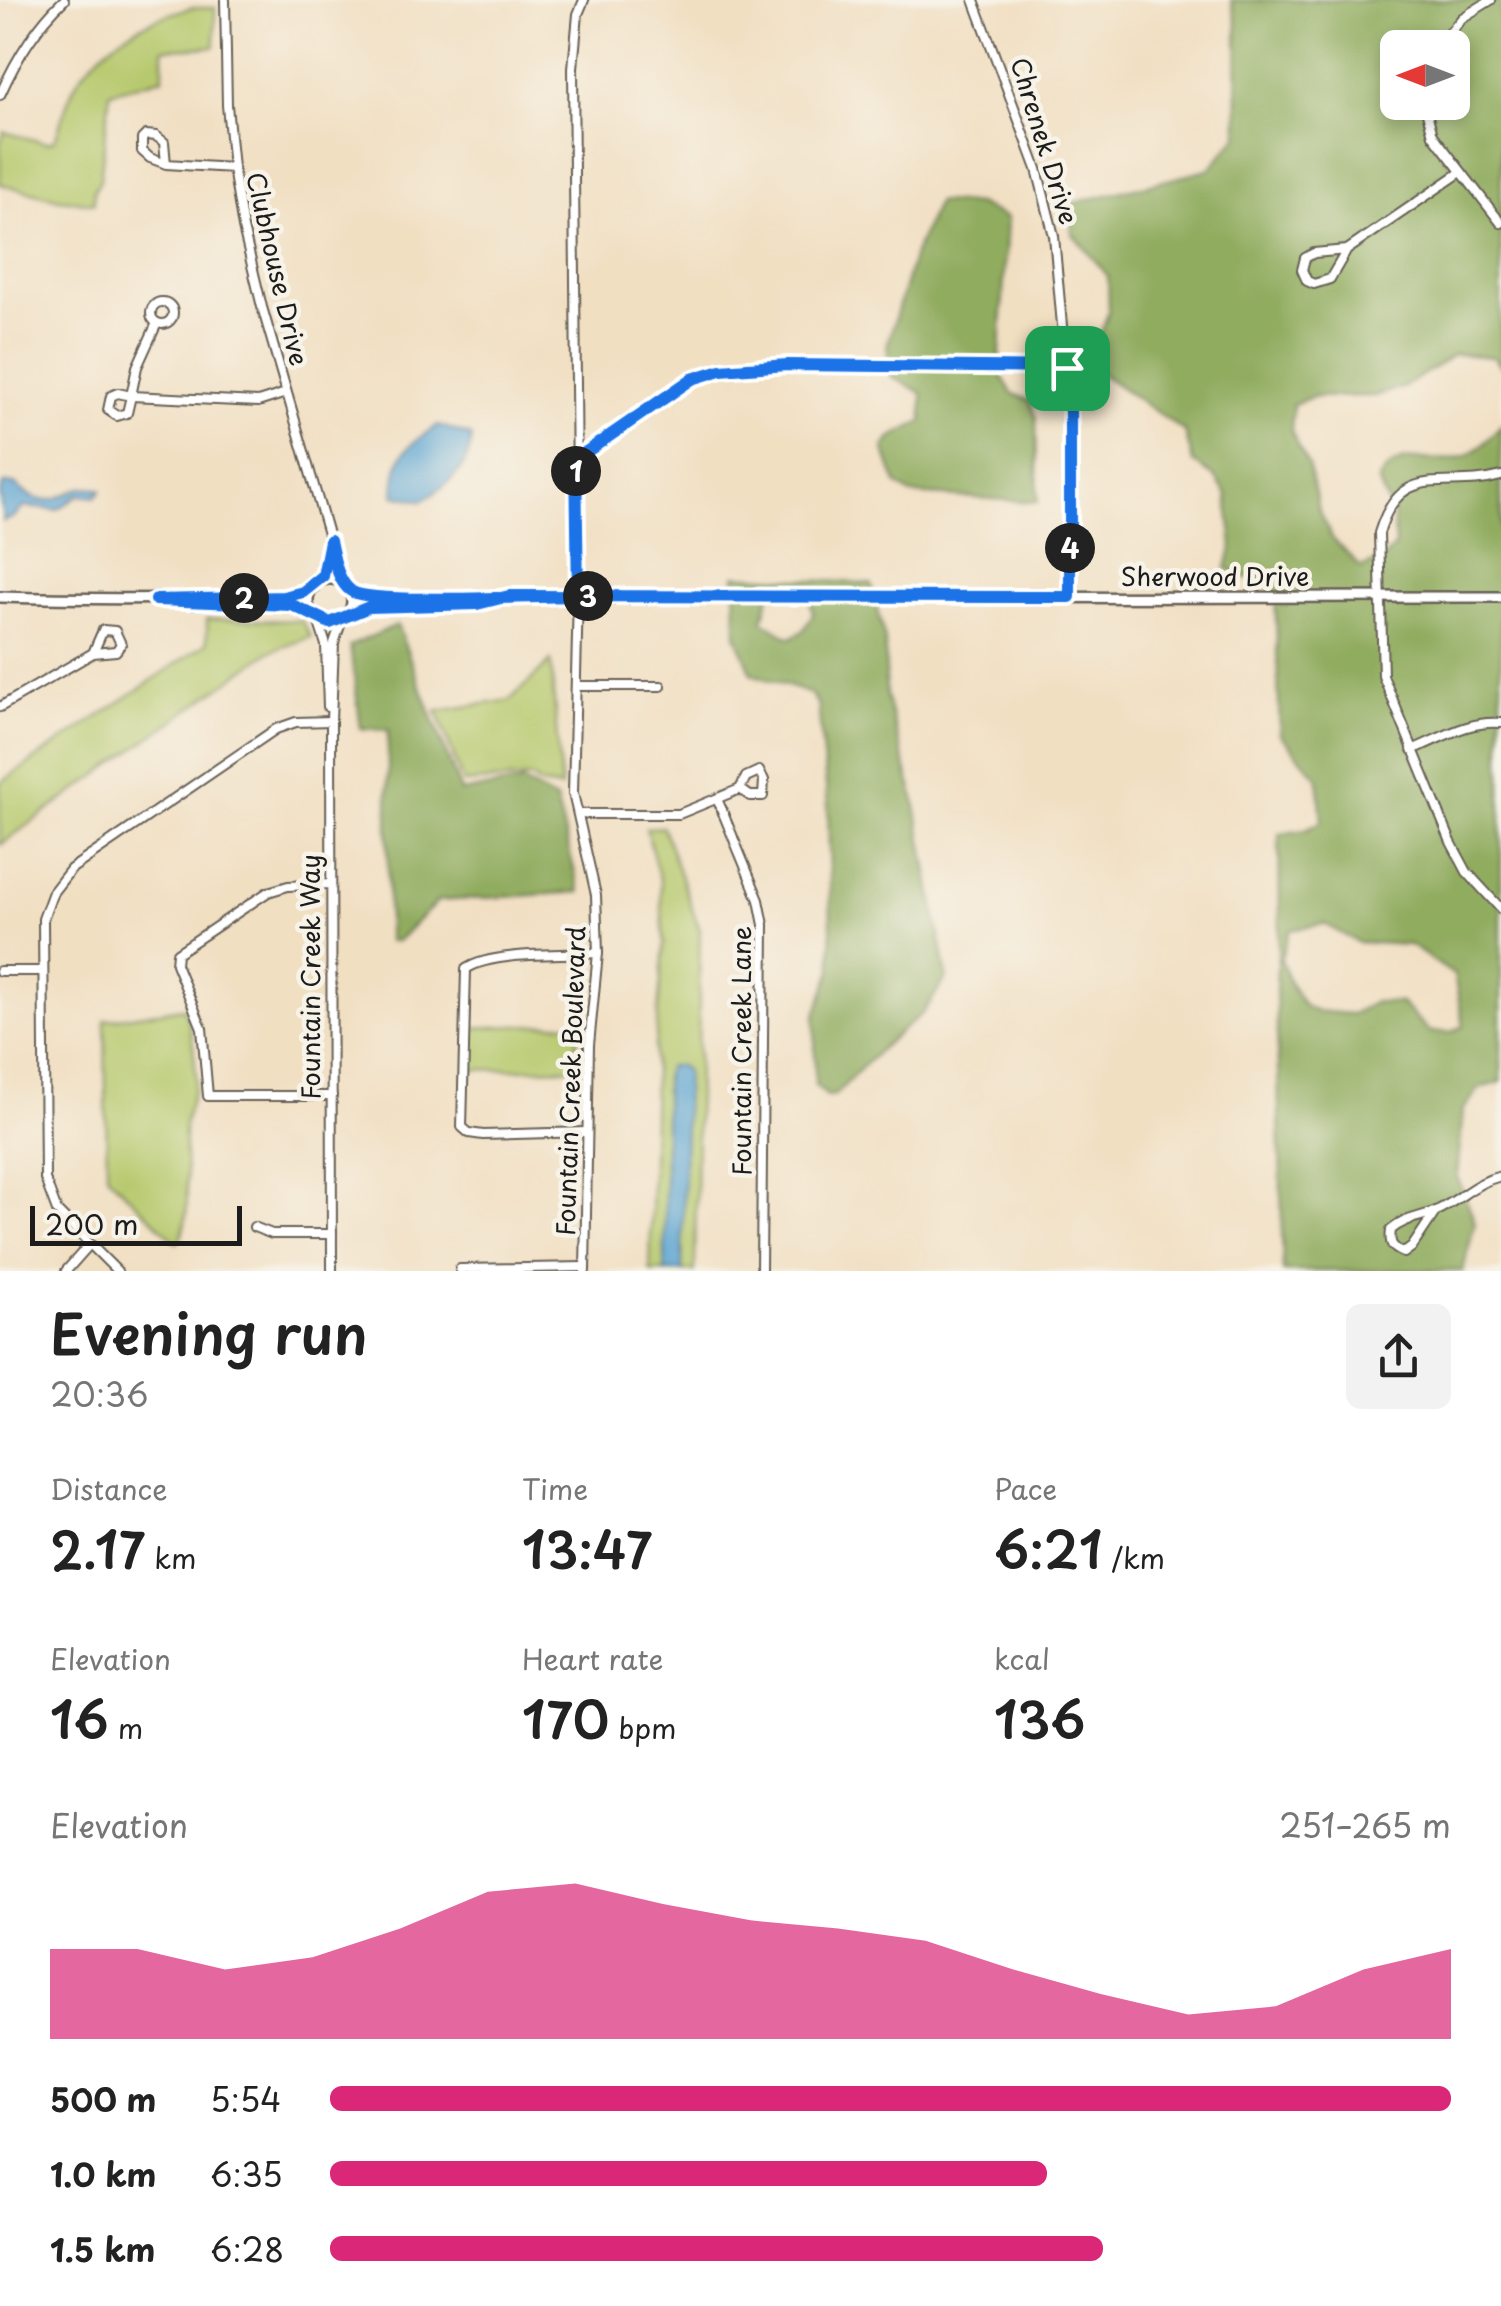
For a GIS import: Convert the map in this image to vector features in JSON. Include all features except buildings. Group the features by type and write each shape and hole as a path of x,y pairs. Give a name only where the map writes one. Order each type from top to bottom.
{"street":[{"path":"0,95 9,63 64,0"},
{"name":"Clubhouse Drive","path":"225,0 233,168 250,257 337,569 349,590"},
{"path":"578,596 572,68 578,14 584,0"},
{"name":"Chrenek Drive","path":"974,0 1037,170 1054,236 1070,414 1070,597"},
{"path":"1452,30 1462,18 1491,0"},
{"path":"1429,120 1433,135 1501,223"},
{"path":"166,164 233,168"},
{"path":"1347,250 1305,258 1302,270 1306,280 1314,284 1330,279 1347,250 1460,172"},
{"path":"157,323 136,366 131,396 258,402 286,393"},
{"path":"576,459 692,379 721,370 787,365 1067,368"},
{"path":"1501,476 1437,480 1406,488 1384,514 1379,533 1384,676 1459,857 1501,909"},
{"path":"315,617 308,601 326,568 330,541"},
{"path":"0,597 287,604 330,623 344,618 352,602 349,590 333,580 290,596 156,600"},
{"name":"Sherwood Drive","path":"349,590 372,597 1501,598"},
{"name":"Sherwood Drive","path":"344,618 369,607 477,604 509,596"},
{"name":"Fountain Creek Boulevard","path":"578,596 573,794 596,896 598,953 589,1045 585,1269"},
{"name":"Fountain Creek Way","path":"315,617 326,645 326,694 331,721"},
{"name":"Fountain Creek Way","path":"332,1271 331,721 334,643 344,618"},
{"path":"0,707 93,654"},
{"path":"576,686 661,686"},
{"path":"117,1271 57,1211 45,1179 43,919 53,892 71,869 276,729 296,722 331,721"},
{"path":"1412,750 1468,726 1501,723"},
{"path":"578,814 678,814 740,789"},
{"name":"Fountain Creek Lane","path":"718,801 759,900 764,924 761,1271"},
{"path":"330,884 288,886 257,898 177,953 176,964 202,1028 208,1096 332,1096"},
{"path":"587,1132 483,1135 469,1133 462,1127 466,969 474,963 513,958 598,953"},
{"path":"0,971 42,971"},
{"path":"1436,1211 1412,1216 1390,1230 1393,1248 1404,1253 1436,1211 1481,1181 1501,1176"},
{"path":"254,1228 272,1234 332,1234"},
{"path":"66,1271 89,1245"},
{"path":"460,1269 585,1269"}],"green space":[{"path":"1231,0 1501,0 1501,366 1494,357 1455,354 1404,387 1374,396 1312,397 1293,404 1291,431 1308,465 1319,510 1332,538 1361,568 1383,559 1395,546 1393,515 1378,481 1387,470 1408,460 1465,456 1485,443 1501,425 1501,1082 1480,1088 1463,1110 1457,1177 1475,1222 1463,1271 1283,1271 1276,989 1279,834 1306,830 1322,821 1318,778 1280,734 1275,590 1226,568 1233,546 1227,495 1215,477 1193,462 1185,432 1097,371 1097,345 1109,310 1108,276 1072,233 1070,204 1208,170 1238,136 1237,26","holes":["1324,924 1357,942 1410,945 1454,975 1464,1026 1451,1032 1430,1032 1401,1003 1375,1002 1352,1014 1315,1011 1304,1006 1288,980 1281,958 1290,930"]},
{"path":"191,8 215,8 215,47 163,49 163,78 110,92 94,203 59,199 0,184 4,132 47,143 55,140 74,87 100,54 144,25"},
{"path":"937,202 977,204 1007,218 999,372 1012,393 1030,401 1036,418 1038,502 911,494 897,485 884,448 892,437 923,421 922,393 892,377 887,346 914,254"},
{"path":"735,575 871,584 885,640 886,695 915,801 947,977 923,1013 883,1046 835,1095 827,1096 815,1085 815,1017 832,970 828,806 818,705 811,694 752,674 736,635","holes":["786,583 809,594 813,614 803,631 790,638 763,621 770,593"]},
{"path":"207,619 302,621 311,637 269,652 0,845 0,783 207,643"},
{"path":"397,625 461,792 522,782 556,800 580,892 438,901 397,941 388,941 388,730 361,728 350,646"},
{"path":"551,661 561,788 541,785 531,778 463,783 437,711 510,700"},
{"path":"663,827 700,931 695,1271 650,1271 654,1056 664,943 660,881 646,828"},
{"path":"183,1008 191,1033 196,1076 184,1128 186,1220 177,1243 107,1175 105,1020"},
{"path":"578,1023 576,1068 469,1070 471,1028"}],"water":[{"path":"438,425 471,436 463,466 449,482 422,501 394,495 404,453"},
{"path":"3,484 15,484 41,500 89,487 101,490 96,497 78,495 58,510 24,507 13,518 3,521"},
{"path":"669,1066 681,1066 686,1072 682,1271 665,1271 665,1073"}],"route":[{"path":"1067,368 787,365 721,370 692,379 576,459 578,596 509,596 444,598 367,597 349,590 337,569 330,541 328,563 320,582 303,592 284,597 156,600 292,605 318,620 336,623 369,607 477,604 509,596 1070,597 1067,368"}]}
